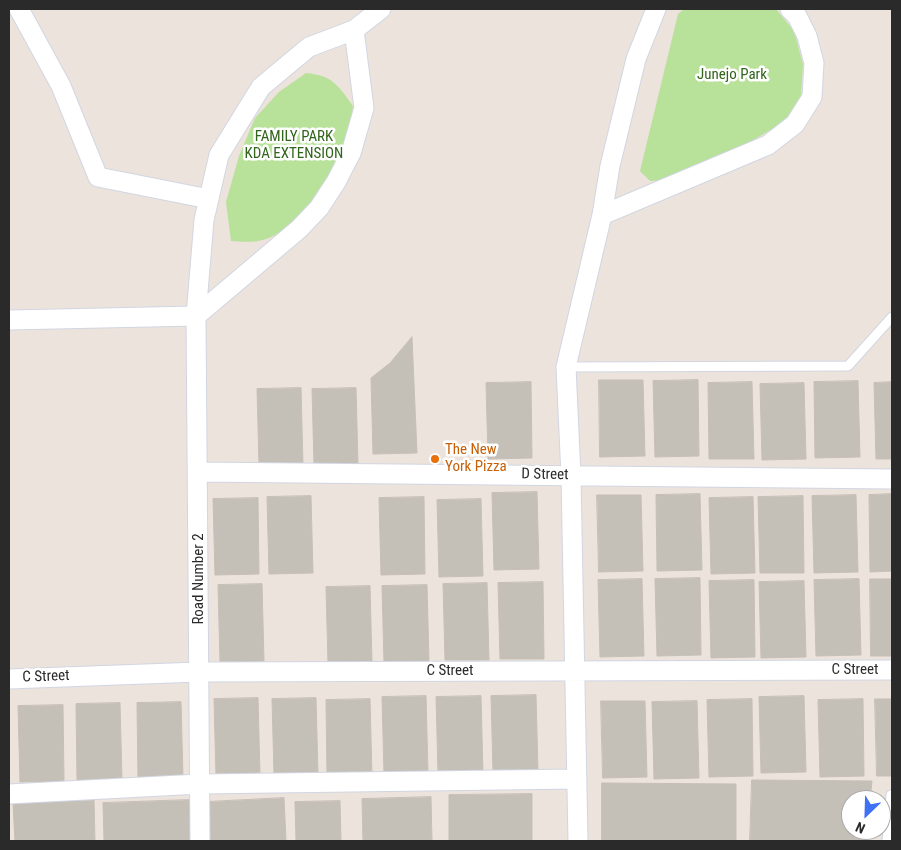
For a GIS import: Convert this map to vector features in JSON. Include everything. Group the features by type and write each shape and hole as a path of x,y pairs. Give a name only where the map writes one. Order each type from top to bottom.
{"street":[{"path":"19,9 61,86 98,177 209,199"},
{"name":"Road Number 2","path":"200,841 199,472 196,316 204,220 219,155 261,86 310,47 354,30 382,9"},
{"path":"578,841 571,476 566,367 602,215 610,166 636,59 656,9"},
{"path":"602,215 768,145 795,124 812,97 814,63 807,36 797,16 790,9"},
{"path":"9,320 196,316 299,229 319,208 336,182 352,153 364,108 354,30"},
{"name":"D Street","path":"199,472 892,478"},
{"name":"C Street","path":"9,678 199,672 892,670"},
{"path":"9,794 200,784 577,779"}],"lane":[{"path":"566,367 848,366 892,317"}],"green space":[{"name":"Junejo Park","path":"684,9 776,9 794,31 803,64 801,96 784,122 743,146 668,180 650,181 640,171 678,14"},
{"name":"FAMILY PARK KDA EXTENSION","path":"306,73 322,76 334,82 353,106 348,136 342,153 316,196 305,210 281,232 260,241 231,241 226,202 239,156 255,118 279,92"}],"building":[{"path":"412,337 417,453 373,454 371,378 390,363"},
{"path":"599,380 643,380 645,456 600,457"},
{"path":"698,380 699,456 655,457 653,381"},
{"path":"858,381 860,457 815,458 814,382"},
{"path":"531,382 532,458 488,459 486,383"},
{"path":"752,382 754,459 709,459 708,383"},
{"path":"892,382 892,459 876,459 874,383"},
{"path":"804,383 806,459 762,460 760,384"},
{"path":"301,388 303,465 259,465 257,389"},
{"path":"356,388 358,465 314,465 312,389"},
{"path":"537,492 539,569 494,570 492,493"},
{"path":"700,494 702,570 657,571 656,495"},
{"path":"892,494 892,571 870,572 869,495"},
{"path":"597,495 641,495 643,571 599,572"},
{"path":"856,495 858,572 814,573 812,496"},
{"path":"311,496 313,573 269,574 267,497"},
{"path":"803,496 804,573 760,573 758,497"},
{"path":"424,497 425,574 381,575 379,498"},
{"path":"753,497 755,573 711,574 709,498"},
{"path":"258,498 259,574 215,575 213,499"},
{"path":"481,499 483,576 439,577 437,500"},
{"path":"700,578 701,655 657,656 655,579"},
{"path":"642,579 644,656 600,657 598,580"},
{"path":"859,579 861,655 816,656 814,580"},
{"path":"870,579 892,579 892,656 871,656"},
{"path":"754,580 755,657 711,658 709,581"},
{"path":"804,581 806,657 761,658 759,582"},
{"path":"543,582 544,659 500,659 498,583"},
{"path":"487,583 489,660 445,660 443,584"},
{"path":"262,584 264,661 220,662 218,585"},
{"path":"427,585 429,662 384,662 382,586"},
{"path":"370,586 372,663 328,664 326,587"},
{"path":"536,695 538,771 493,772 491,696"},
{"path":"426,696 428,773 384,773 382,697"},
{"path":"481,696 483,773 438,773 436,697"},
{"path":"804,696 806,772 761,773 759,697"},
{"path":"258,698 260,775 216,776 214,699"},
{"path":"316,698 318,774 274,775 272,699"},
{"path":"370,699 372,776 327,776 326,700"},
{"path":"752,699 753,776 709,777 707,700"},
{"path":"863,699 864,776 820,777 818,700"},
{"path":"875,699 892,699 892,776 877,776"},
{"path":"601,701 645,701 647,777 603,778"},
{"path":"697,701 699,778 654,779 652,702"},
{"path":"181,702 183,778 138,779 137,703"},
{"path":"120,703 122,780 77,780 76,704"},
{"path":"63,705 64,781 20,782 18,706"},
{"path":"752,780 872,781 871,790 841,790 841,840 867,841 750,841"},
{"path":"602,783 736,784 736,841 602,841"},
{"path":"532,794 532,841 449,841 449,795"},
{"path":"431,797 432,841 363,841 362,799"},
{"path":"284,798 286,841 209,841 207,802"},
{"path":"94,800 95,841 15,841 13,803"},
{"path":"189,800 191,841 104,841 103,803"},
{"path":"340,801 341,841 296,841 295,802"}],"place":[{"name":"The New York Pizza","path":"435,459"}]}
